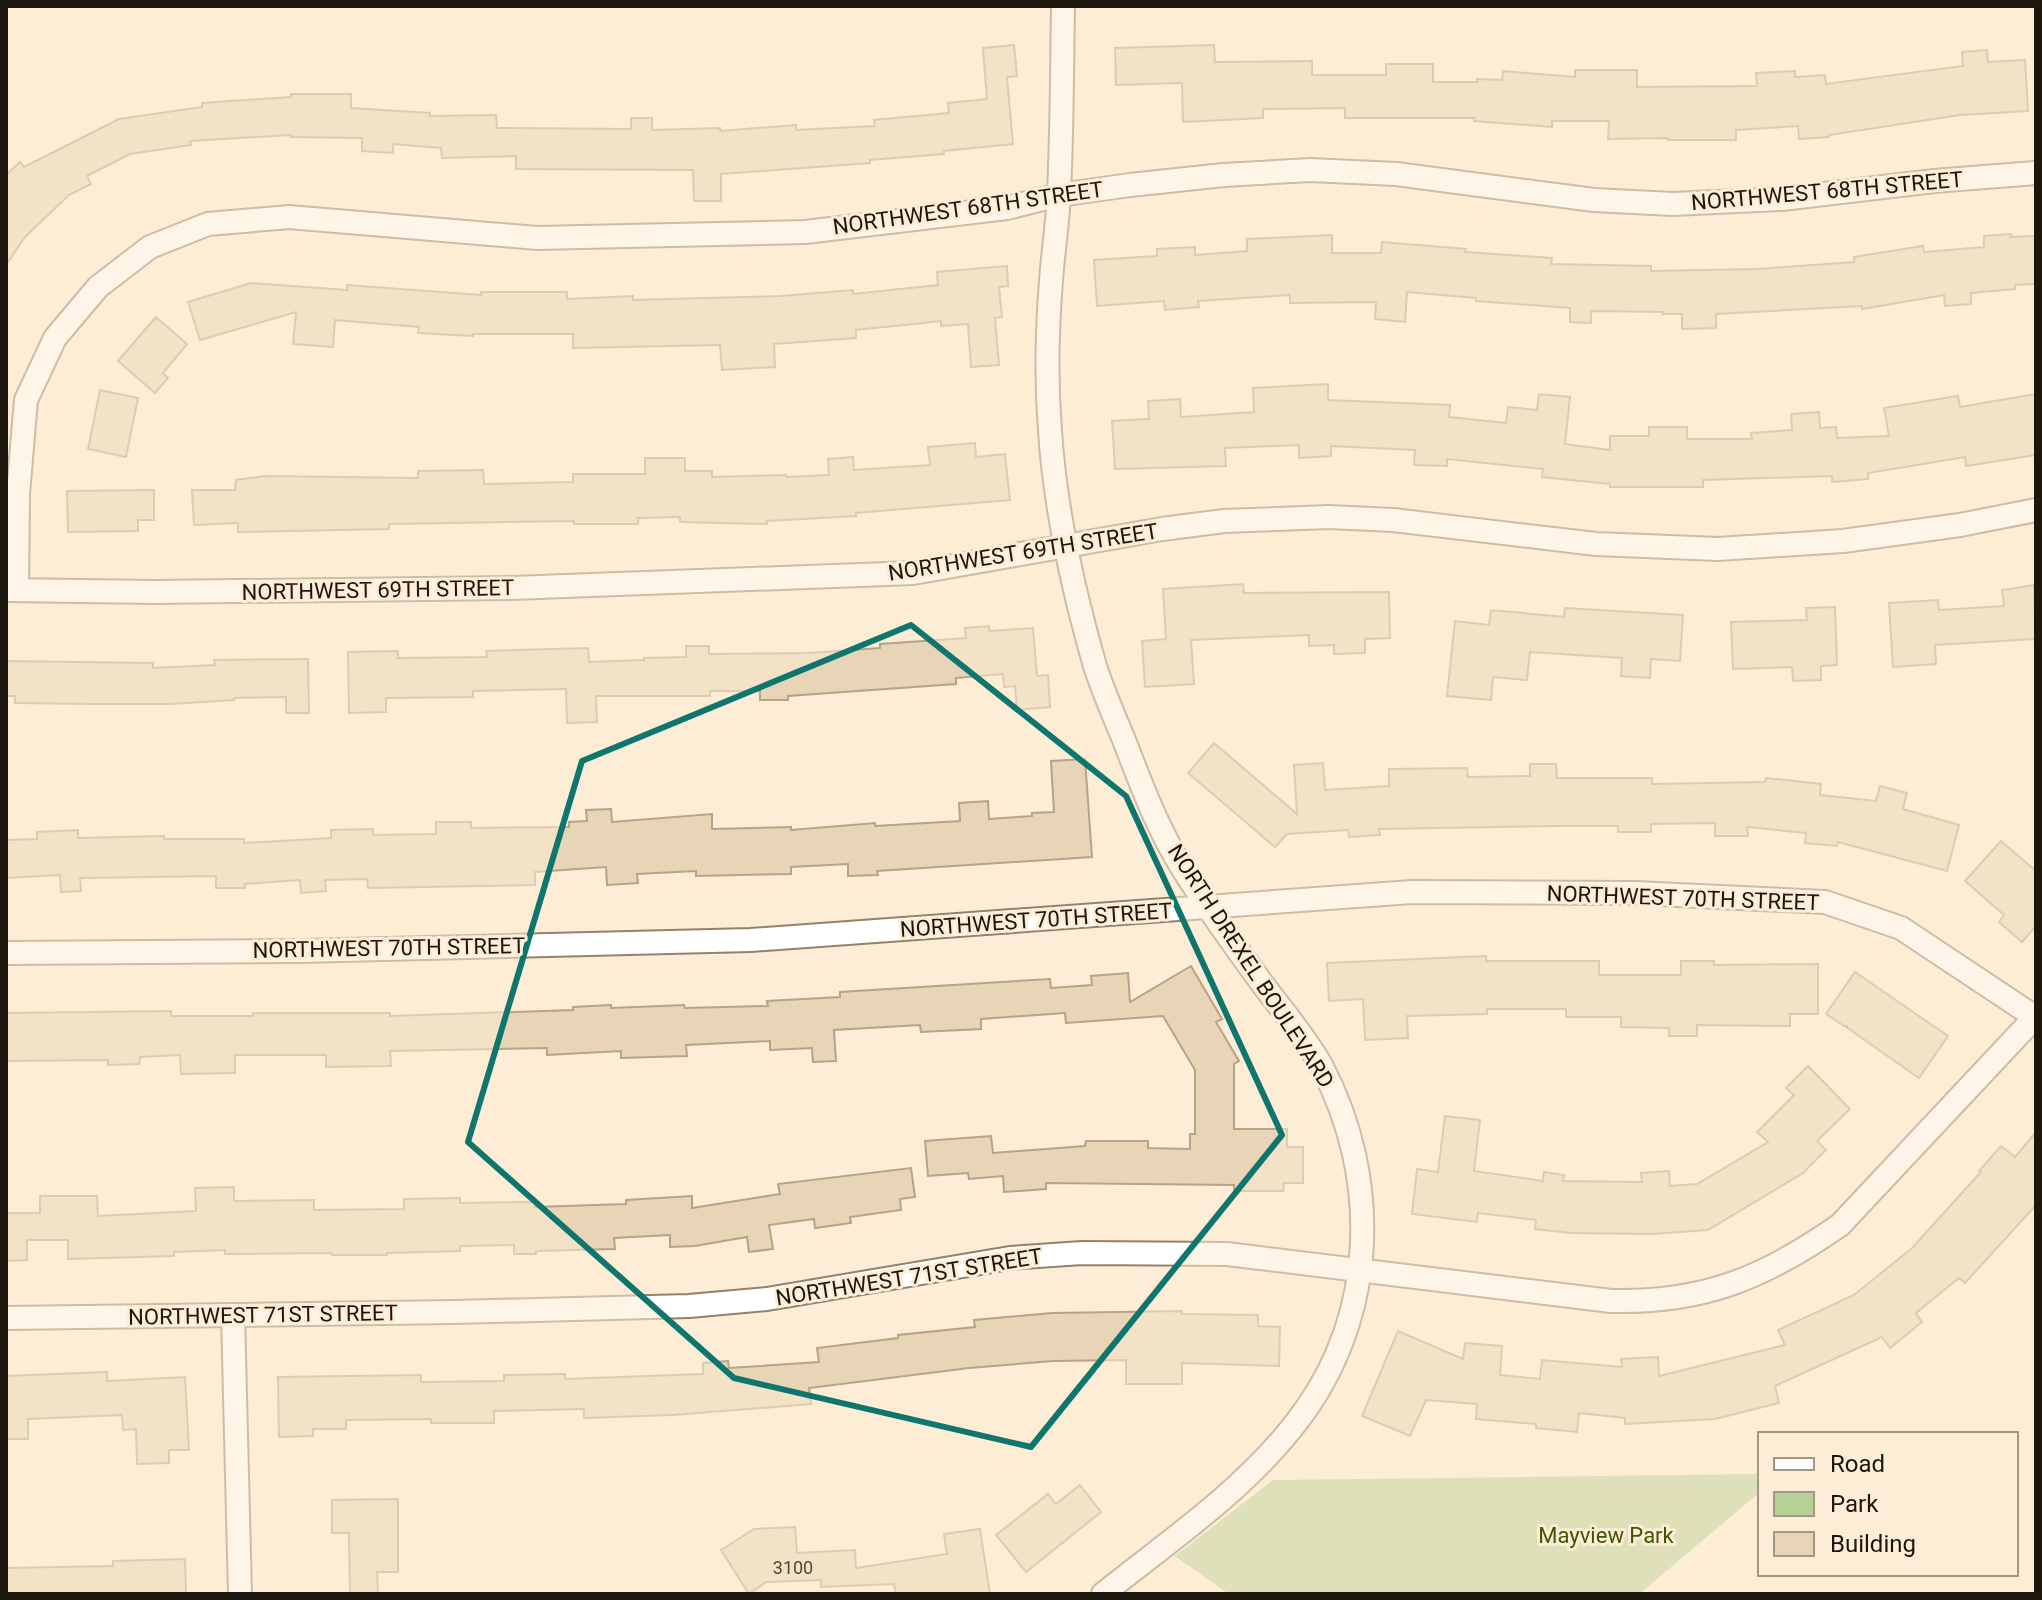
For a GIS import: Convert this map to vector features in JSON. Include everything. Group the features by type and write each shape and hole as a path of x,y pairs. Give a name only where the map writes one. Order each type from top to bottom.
{"street":[{"name":"NORTH DREXEL BOULEVARD","path":"1063,6 1059,195 1048,359 1050,434 1080,612 1098,673 1143,788 1179,863 1319,1062 1337,1100 1352,1140 1363,1221 1350,1319 1338,1355 1321,1389 1260,1464 1103,1594"},
{"name":"NORTHWEST 68TH STREET","path":"12,590 26,400 55,338 98,287 150,247 208,224 289,217 537,238 805,232 1007,208 1059,195 1224,175 1310,170 1396,174 1594,200 1673,204 1782,199 1934,181 2036,173"},
{"name":"NORTHWEST 69TH STREET","path":"12,590 170,592 512,588 790,580 913,573 1224,521 1329,517 1393,520 1596,544 1718,549 1843,541 1960,525 2036,510"},
{"name":"NORTHWEST 70TH STREET","path":"6,953 315,951 751,940 1412,892 1635,893 1825,902 1901,928 2035,1017"},
{"name":"NORTHWEST 71ST STREET","path":"6,1318 689,1306 767,1299 1010,1258 1082,1253 1227,1254 1571,1297 1648,1302 1729,1286 1806,1249 1840,1225 2035,1017"},
{"path":"233,1315 240,1594"}],"highlighted area":[{"path":"911,625 1126,796 1282,1135 1031,1447 734,1378 468,1142 582,761"}],"green space":[{"name":"Mayview Park","path":"1758,1474 1758,1494 1639,1594 1229,1594 1175,1556 1273,1480"}],"building":[{"path":"1014,45 1017,76 1007,77 1013,144 870,160 870,163 721,174 721,201 694,201 693,170 516,169 516,156 442,158 441,148 393,144 393,153 362,151 362,138 291,135 190,141 191,145 130,154 87,176 91,184 69,195 25,237 6,265 6,175 20,162 24,167 119,119 202,107 202,103 291,97 291,94 351,94 351,108 430,113 430,116 496,115 497,128 631,129 631,118 652,118 652,130 720,128 720,131 796,125 796,130 875,126 874,120 949,113 948,103 987,99 983,48"},
{"path":"1214,45 1215,62 1312,61 1312,75 1386,75 1386,64 1433,64 1433,82 1502,80 1503,71 1575,77 1575,70 1637,70 1637,87 1757,86 1756,73 1795,71 1795,77 1825,75 1826,84 1963,66 1962,52 1987,50 1988,62 2025,60 2028,111 1960,115 1829,137 1799,139 1798,126 1736,130 1736,140 1608,139 1609,121 1552,121 1552,127 1474,121 1474,118 1345,118 1345,108 1263,109 1263,118 1183,122 1182,83 1116,85 1115,48"},
{"path":"2011,234 2011,237 2036,236 2036,284 1971,293 1971,304 1945,306 1944,295 1862,309 1862,306 1716,314 1716,328 1682,329 1682,314 1591,311 1591,323 1570,322 1570,308 1407,292 1405,322 1375,319 1376,302 1290,303 1290,295 1198,301 1199,307 1165,310 1164,301 1097,306 1094,260 1157,256 1157,249 1195,247 1195,255 1247,251 1247,239 1332,235 1332,253 1381,253 1382,242 1552,258 1551,264 1651,266 1651,271 1757,269 1854,262 1854,257 1923,246 1924,252 1984,247 1984,236"},
{"path":"1007,266 1008,286 999,287 1002,317 995,318 999,365 971,367 968,324 941,326 941,321 856,330 856,338 774,344 775,367 722,370 720,345 573,348 573,334 473,336 418,333 419,327 335,320 333,347 293,344 296,312 200,340 188,302 251,283 347,290 347,285 481,295 481,292 567,292 567,299 781,296 853,290 853,294 938,285 937,272"},
{"path":"156,317 187,344 163,373 168,378 155,393 118,361"},
{"path":"1328,384 1328,400 1450,405 1449,417 1506,423 1508,407 1537,410 1539,394 1570,397 1565,444 1610,450 1610,436 1649,436 1649,427 1687,427 1687,439 1752,439 1751,433 1792,430 1791,414 1819,412 1820,428 1836,427 1837,438 1889,436 1884,408 1958,396 1960,407 2036,394 2036,455 1966,466 1965,457 1868,473 1868,479 1832,482 1832,476 1703,480 1703,487 1610,487 1610,484 1542,477 1543,469 1447,459 1447,466 1414,465 1415,450 1331,446 1331,456 1299,458 1299,445 1225,448 1226,466 1115,469 1112,421 1149,419 1148,401 1180,399 1181,417 1254,412 1253,388"},
{"path":"100,390 138,398 126,457 88,449"},
{"path":"975,443 976,457 1005,454 1010,500 856,513 856,516 767,521 767,524 680,522 680,517 638,518 638,524 574,524 574,521 389,524 389,529 238,532 238,523 194,525 192,490 235,490 236,480 266,476 418,478 418,471 483,470 484,484 573,482 573,474 645,474 645,458 685,458 685,471 712,471 712,477 829,475 828,459 853,457 854,470 930,465 928,447"},
{"path":"154,490 154,520 138,520 138,531 68,532 67,491"},
{"path":"1243,584 1244,593 1389,592 1390,638 1365,639 1365,653 1334,654 1334,645 1309,646 1309,635 1191,640 1194,684 1145,687 1142,641 1166,639 1163,589"},
{"path":"2034,585 2036,639 1935,645 1936,664 1893,667 1889,603 1938,600 1939,610 2004,606 2002,590"},
{"path":"1835,607 1837,665 1821,666 1821,680 1793,681 1792,667 1733,669 1731,622 1807,620 1806,608"},
{"path":"1565,608 1683,615 1680,661 1651,659 1650,678 1621,676 1622,658 1530,652 1527,680 1493,677 1491,700 1447,696 1455,621 1489,625 1491,610 1564,617"},
{"path":"989,626 989,631 1033,628 1037,676 1048,675 1050,707 1017,710 1015,686 1004,687 1003,674 956,678 956,684 788,696 788,700 760,700 760,691 710,691 710,696 596,696 597,722 567,723 566,689 473,691 473,697 386,698 386,712 349,713 348,652 398,651 398,658 487,657 486,651 588,648 589,662 644,660 686,657 686,646 709,646 709,654 808,653 880,648 880,644 966,638 965,628"},
{"path":"308,659 309,713 286,713 286,697 170,704 90,704 15,703 15,696 6,696 6,661 153,663 153,668 215,665 214,660"},
{"path":"1214,743 1297,814 1294,765 1323,763 1325,790 1389,786 1389,769 1467,768 1468,777 1530,776 1530,764 1556,764 1557,778 1652,778 1652,784 1765,782 1766,778 1821,784 1820,795 1876,801 1880,786 1907,793 1903,809 1959,825 1947,871 1838,842 1837,846 1805,843 1806,833 1747,827 1748,836 1715,836 1715,823 1651,824 1651,832 1618,832 1618,826 1558,826 1379,829 1380,835 1349,837 1348,830 1287,834 1275,847 1188,773"},
{"path":"1085,759 1092,857 877,871 878,875 848,876 848,864 791,867 791,874 696,876 696,871 637,874 638,883 607,885 606,867 535,872 535,885 368,888 367,879 325,880 326,891 301,893 300,880 245,884 245,888 216,888 216,876 80,878 81,891 61,892 60,875 6,878 6,840 37,839 37,832 78,830 78,838 164,836 164,839 244,839 244,843 331,838 331,830 373,829 373,835 436,834 436,822 471,822 471,828 569,827 569,822 587,821 586,810 611,809 612,822 712,814 712,829 791,827 791,830 875,823 875,826 960,821 959,803 988,801 989,819 1032,816 1032,813 1054,812 1051,761"},
{"path":"2001,841 2036,871 2036,926 2022,942 1999,922 2004,915 1965,881"},
{"path":"1486,956 1486,961 1599,961 1599,975 1681,975 1681,961 1714,961 1714,965 1818,964 1818,1014 1790,1014 1790,1026 1697,1025 1697,1036 1669,1036 1669,1028 1621,1027 1621,1017 1566,1017 1566,1009 1487,1009 1487,1014 1407,1016 1408,1038 1365,1040 1363,999 1329,1001 1327,963"},
{"path":"1191,966 1222,1019 1216,1022 1239,1061 1234,1064 1234,1129 1287,1129 1287,1147 1303,1147 1303,1183 1284,1183 1283,1191 1234,1191 1234,1185 1046,1183 1046,1189 1004,1192 1003,1176 969,1179 968,1173 928,1176 925,1141 991,1136 993,1153 1085,1146 1086,1141 1148,1141 1148,1148 1190,1149 1190,1134 1195,1134 1195,1070 1163,1016 1066,1023 1065,1013 981,1019 981,1029 921,1032 920,1025 834,1030 836,1061 813,1062 812,1048 770,1050 770,1041 686,1045 687,1056 621,1058 621,1051 547,1055 547,1048 390,1051 391,1066 326,1067 326,1055 235,1055 235,1073 181,1074 180,1055 140,1057 139,1064 108,1065 108,1060 6,1061 6,1013 171,1011 171,1016 390,1013 390,1016 573,1010 573,1007 611,1005 611,1008 768,1006 767,1001 840,997 840,992 1050,979 1051,988 1092,985 1091,976 1128,973 1130,1002"},
{"path":"1855,972 1948,1036 1919,1078 1848,1026 1826,1014"},
{"path":"1808,1066 1850,1109 1817,1141 1826,1150 1803,1173 1708,1230 1652,1234 1571,1233 1535,1229 1536,1220 1478,1213 1477,1222 1412,1214 1417,1169 1438,1172 1445,1116 1480,1120 1474,1171 1543,1181 1544,1172 1564,1175 1563,1181 1642,1182 1641,1173 1669,1171 1670,1186 1697,1184 1768,1142 1757,1132 1794,1095 1786,1088"},
{"path":"2036,1132 2036,1205 1965,1283 1959,1278 1916,1313 1922,1322 1890,1348 1882,1337 1775,1386 1779,1403 1715,1419 1625,1424 1625,1418 1579,1413 1577,1432 1536,1428 1536,1424 1476,1419 1477,1404 1426,1400 1410,1436 1362,1416 1398,1331 1463,1359 1465,1343 1502,1346 1500,1375 1540,1379 1542,1360 1622,1367 1621,1359 1658,1357 1659,1376 1785,1345 1778,1330 1854,1295 1912,1248 2001,1146 2015,1157"},
{"path":"911,1168 915,1197 900,1199 901,1210 850,1217 851,1223 815,1228 814,1219 769,1225 773,1249 749,1252 747,1237 670,1247 670,1235 614,1238 615,1249 536,1251 536,1254 514,1254 514,1245 460,1246 460,1251 387,1255 225,1254 225,1250 174,1252 174,1256 68,1259 68,1240 27,1240 27,1260 6,1261 7,1213 40,1213 40,1196 97,1196 98,1216 196,1211 195,1188 234,1187 234,1201 314,1200 314,1210 404,1209 404,1199 460,1198 460,1203 535,1202 535,1207 626,1204 626,1200 692,1196 692,1208 780,1194 778,1184"},
{"path":"1182,1311 1182,1314 1258,1315 1258,1326 1280,1327 1279,1366 1182,1363 1182,1384 1126,1384 1126,1360 1053,1361 809,1388 811,1404 673,1415 584,1418 584,1409 494,1411 494,1423 431,1423 431,1419 346,1420 346,1429 313,1429 313,1436 279,1437 278,1377 421,1375 421,1382 504,1381 504,1375 565,1374 565,1379 703,1374 703,1363 728,1361 729,1368 819,1362 817,1348 975,1327 974,1320 1052,1313"},
{"path":"107,1372 107,1381 185,1377 189,1450 169,1450 169,1463 137,1464 136,1429 123,1430 122,1415 28,1419 28,1439 6,1439 6,1376"},
{"path":"1080,1485 1101,1512 1026,1572 996,1535 1048,1494 1056,1504"},
{"path":"398,1499 398,1572 377,1572 378,1594 350,1594 349,1533 332,1533 332,1500"},
{"path":"795,1527 797,1553 855,1550 856,1568 947,1554 944,1534 980,1529 990,1594 896,1594 894,1584 821,1587 821,1580 766,1582 749,1594 721,1550 754,1529"},
{"path":"185,1559 186,1594 6,1594 6,1568 113,1566 113,1561"}]}
